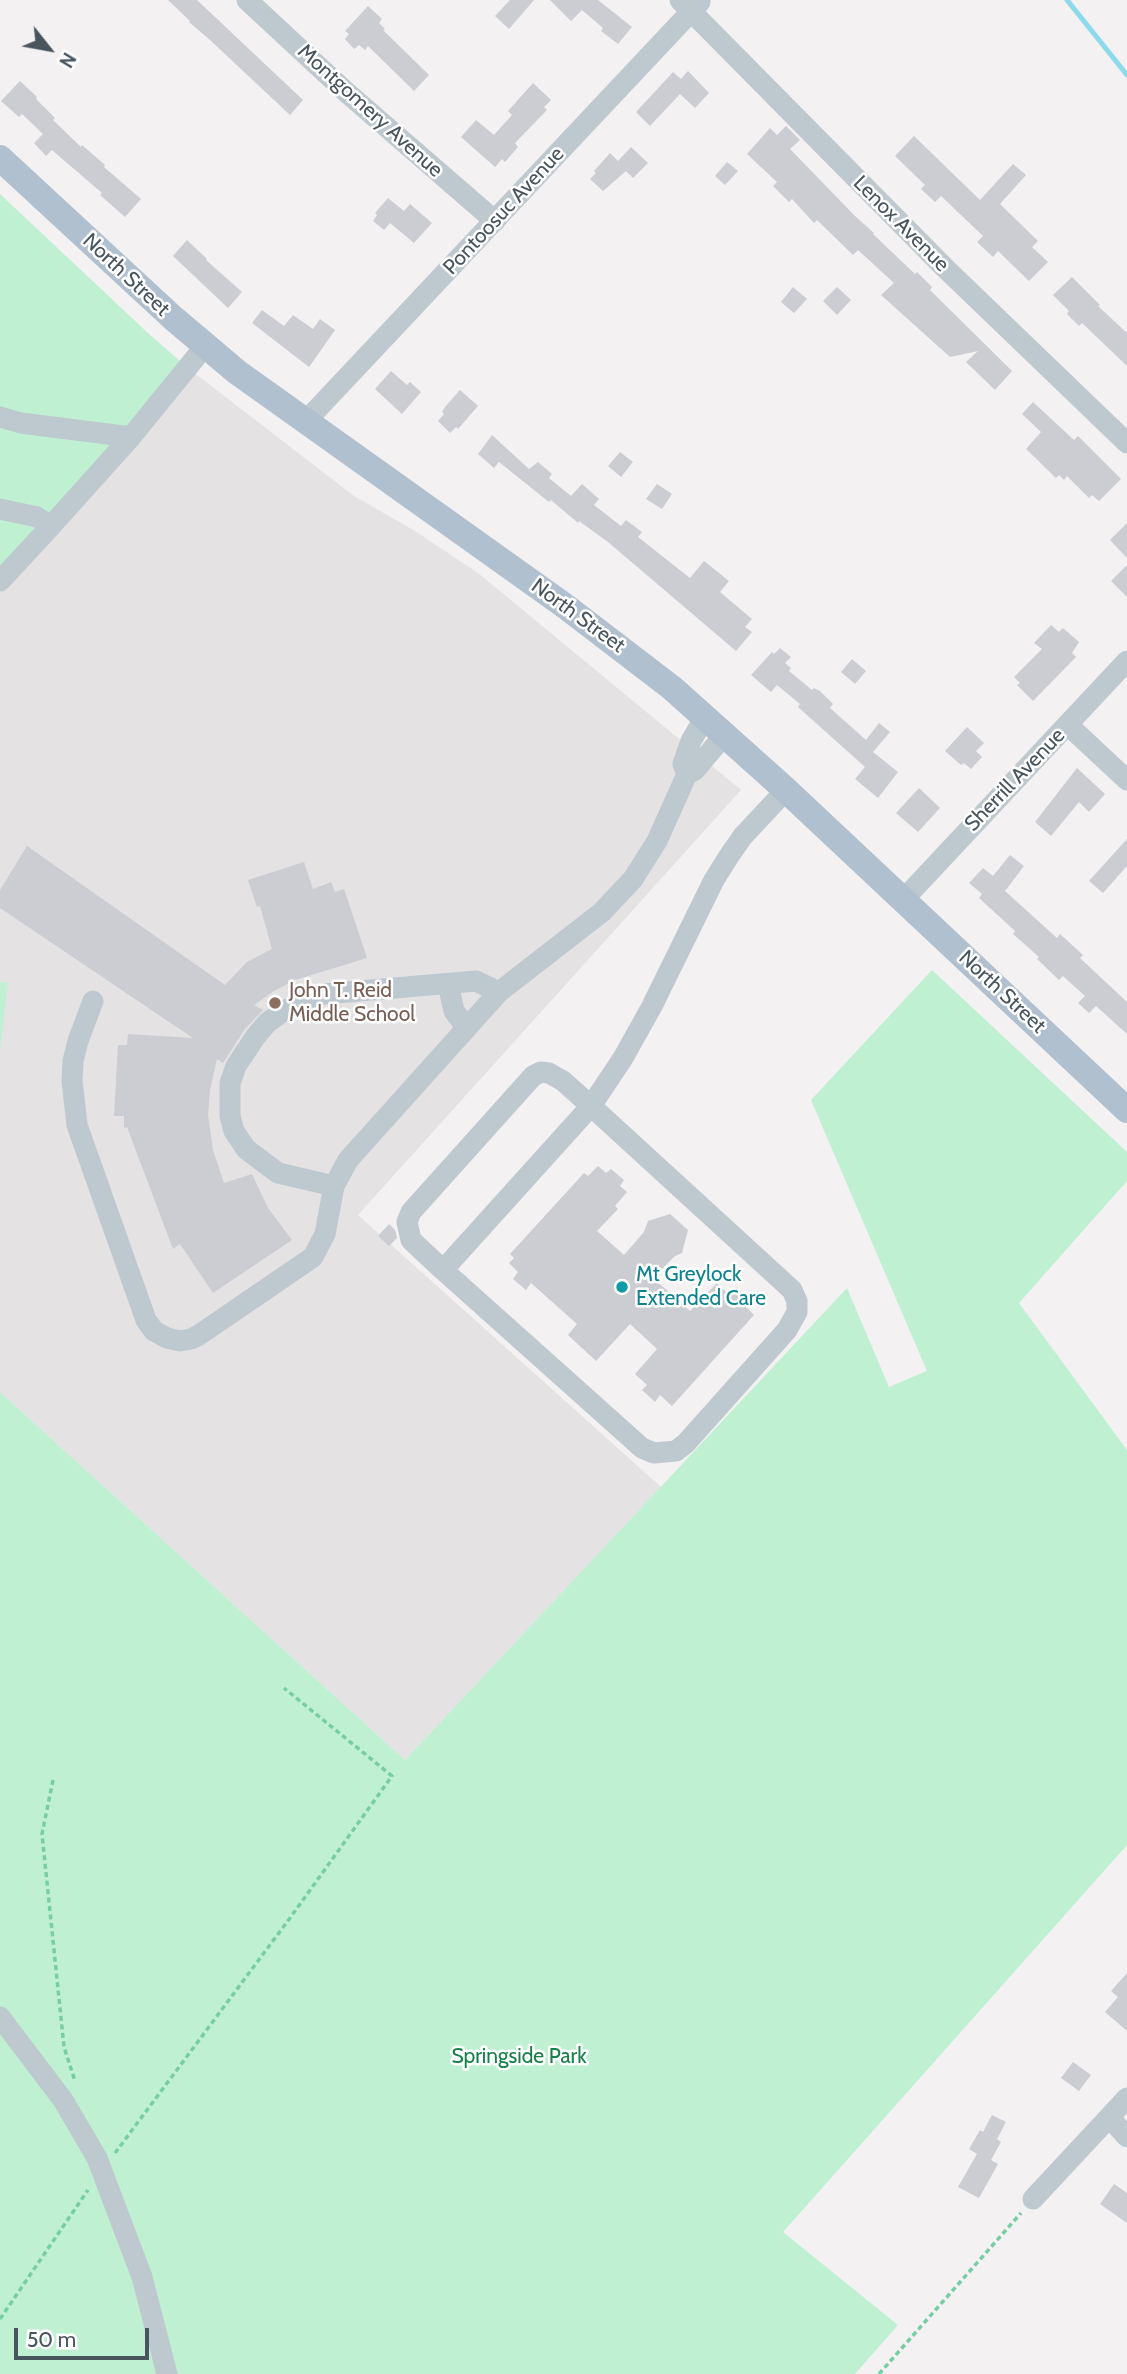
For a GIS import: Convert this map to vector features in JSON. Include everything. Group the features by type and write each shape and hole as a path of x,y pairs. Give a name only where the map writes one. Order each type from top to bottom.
{"main road":[{"name":"North Street","path":"0,158 205,346 306,422 603,634 715,726 1127,1110"}],"street":[{"name":"Montgomery Avenue","path":"247,0 345,91 495,221"},
{"name":"Pontoosuc Avenue","path":"306,422 495,221 691,4"},
{"name":"Lenox Avenue","path":"691,4 808,131 1127,443"},
{"path":"0,581 131,436 205,346"},
{"path":"0,417 21,423 131,436"},
{"path":"0,509 37,517 51,526"},
{"name":"Sherrill Avenue","path":"903,900 1127,661"},
{"path":"1068,725 1127,780"},
{"path":"93,1001 73,1061 72,1092 76,1125 146,1320 154,1331 180,1341 199,1335 303,1266 320,1247 328,1223 334,1186 348,1160 499,992 602,912 633,879 657,841 687,774 683,764 691,741 715,726"},
{"path":"443,1270 591,1106 624,1058 719,872 743,836 786,790"},
{"path":"334,1186 278,1173 246,1149 234,1131 230,1116 230,1083 245,1050 267,1023 282,1012 324,994 476,981 499,992"},
{"path":"448,984 454,1011 466,1027"},
{"path":"541,1072 557,1076 591,1106 792,1290 797,1301 797,1312 787,1330 686,1443 676,1451 665,1454 642,1448 443,1270 411,1240 407,1222 415,1205 533,1076 541,1072"},
{"path":"0,2017 63,2099 97,2158 142,2277 167,2374"},
{"path":"1033,2199 1127,2098"},
{"path":"1110,2118 1127,2137"}],"path":[{"path":"0,2319 102,2170 392,1776 284,1688"},
{"path":"53,1780 42,1834 64,2047 75,2084"},
{"path":"879,2374 1033,2199"}],"shaded area":[{"name":"John T. Reid Middle School","path":"188,368 354,496 415,531 478,573 741,790 358,1215 661,1487 405,1760 0,1392 0,585"}],"green space":[{"path":"0,194 188,368 0,585"},
{"name":"Springside Park","path":"932,970 1127,1152 1127,1181 1019,1303 1127,1450 1127,1845 783,2232 898,2325 855,2374 0,2374 0,1392 405,1760 847,1288 889,1387 927,1371 811,1100"},
{"path":"0,982 8,983 0,1051"}],"building":[{"path":"168,0 197,0 303,100 290,115"},
{"path":"510,0 534,0 509,29 495,16"},
{"path":"550,0 598,0 632,27 618,44 601,31 603,28 582,10 571,21"},
{"path":"368,6 382,19 379,23 385,29 383,30 429,75 414,91 368,46 365,50 359,45 354,49 345,39 349,34 345,31"},
{"path":"688,71 709,93 695,108 680,94 650,126 636,112 673,72 681,79"},
{"path":"20,81 55,118 53,120 141,199 125,217 100,195 102,193 52,150 46,156 34,143 43,134 22,114 19,117 1,101"},
{"path":"533,83 551,100 544,107 547,110 515,143 518,147 505,162 502,159 495,167 461,137 476,120 494,135 512,115 508,111"},
{"path":"786,126 800,140 790,149 873,234 932,287 930,290 1012,371 995,390 966,362 978,351 950,357 881,295 894,283 858,250 853,255 817,220 814,223 792,199 789,202 773,186 777,182 747,154 770,128 777,135"},
{"path":"914,136 980,200 1013,164 1026,175 1000,204 1038,241 1032,247 1048,262 1029,281 998,251 993,257 977,242 983,236 941,196 935,202 921,189 925,185 895,156"},
{"path":"631,147 648,163 633,178 626,171 603,191 590,179 596,173 594,171 610,153 618,161"},
{"path":"727,162 738,171 725,185 715,176"},
{"path":"388,198 404,211 410,204 432,223 414,243 390,223 384,230 373,221 377,215 375,213"},
{"path":"187,240 242,292 228,308 173,256"},
{"path":"1072,277 1127,333 1127,366 1082,323 1079,326 1053,295"},
{"path":"793,287 807,299 794,313 781,302"},
{"path":"837,287 851,300 837,315 823,301"},
{"path":"262,310 284,326 293,315 313,329 320,319 335,330 309,367 252,323"},
{"path":"391,371 407,385 410,382 421,392 402,414 375,389"},
{"path":"460,390 478,406 458,429 456,427 450,433 438,421 444,414 442,412 445,407"},
{"path":"1033,402 1074,440 1078,436 1121,479 1099,501 1092,495 1089,498 1067,476 1064,480 1059,475 1056,478 1026,449 1041,432 1022,414"},
{"path":"492,435 529,469 538,462 552,474 549,478 571,496 582,484 599,499 594,505 621,526 626,520 642,532 638,537 690,578 704,561 729,581 720,592 752,619 745,627 752,632 736,651 608,542 579,521 578,523 551,500 549,502 499,462 494,468 478,454"},
{"path":"620,452 633,462 621,477 608,466"},
{"path":"657,484 672,494 662,509 646,499"},
{"path":"1127,523 1127,558 1110,540"},
{"path":"1127,565 1127,597 1111,581"},
{"path":"1051,625 1059,632 1063,628 1079,642 1072,653 1076,657 1033,701 1017,685 1020,683 1014,677 1042,649 1034,643"},
{"path":"780,648 791,657 785,663 791,668 789,671 812,690 814,688 820,691 833,704 830,708 866,740 879,723 890,732 873,752 898,772 878,798 855,779 865,767 798,707 800,704 777,685 771,692 751,675 772,652 774,654"},
{"path":"852,659 866,671 855,684 841,672"},
{"path":"967,727 984,743 976,751 982,757 971,769 964,763 961,765 945,751"},
{"path":"1077,768 1105,794 1089,812 1079,802 1051,836 1035,822"},
{"path":"919,788 940,808 918,832 896,813"},
{"path":"1127,839 1127,866 1103,893 1089,881"},
{"path":"27,846 225,985 247,962 272,949 260,906 257,907 248,880 304,862 313,889 331,882 335,892 344,889 367,958 295,980 274,991 254,1005 263,1010 245,1029 223,1063 217,1059 208,1115 213,1150 224,1183 252,1174 268,1208 292,1240 213,1293 180,1244 173,1249 127,1127 124,1128 124,1116 114,1116 118,1045 127,1045 128,1034 193,1038 0,908 0,890"},
{"path":"1010,855 1024,866 1005,891 1057,938 1060,934 1083,955 1080,958 1127,1002 1127,1034 1096,1006 1089,1013 1078,1003 1085,996 1063,976 1059,980 1037,959 1039,957 1013,934 1015,931 979,898 982,894 969,883 983,868 993,876"},
{"name":"Mt Greylock Extended Care","path":"598,1166 606,1173 611,1169 624,1180 620,1186 627,1192 615,1206 618,1209 597,1231 624,1255 644,1232 648,1221 670,1214 688,1230 682,1253 675,1256 653,1278 690,1311 717,1283 729,1295 737,1287 750,1301 745,1306 754,1315 672,1406 660,1395 655,1402 642,1390 647,1385 635,1374 657,1349 630,1324 596,1361 568,1335 577,1324 531,1283 526,1290 513,1279 518,1272 509,1263 514,1258 510,1254 584,1173 588,1176"},
{"path":"389,1224 395,1230 397,1238 389,1246 378,1236"},
{"path":"1127,1973 1127,2031 1105,2012 1118,1997 1111,1991"},
{"path":"1073,2062 1091,2075 1079,2091 1061,2078"},
{"path":"992,2115 1006,2122 997,2139 1001,2142 991,2160 998,2164 979,2198 958,2187 977,2154 969,2149"},
{"path":"1114,2184 1127,2193 1127,2223 1100,2204"}],"waterway":[{"path":"1067,0 1127,75"}],"place":[{"name":"John T. Reid Middle School","path":"275,1003"},
{"name":"Mt Greylock Extended Care","path":"622,1287"}]}
